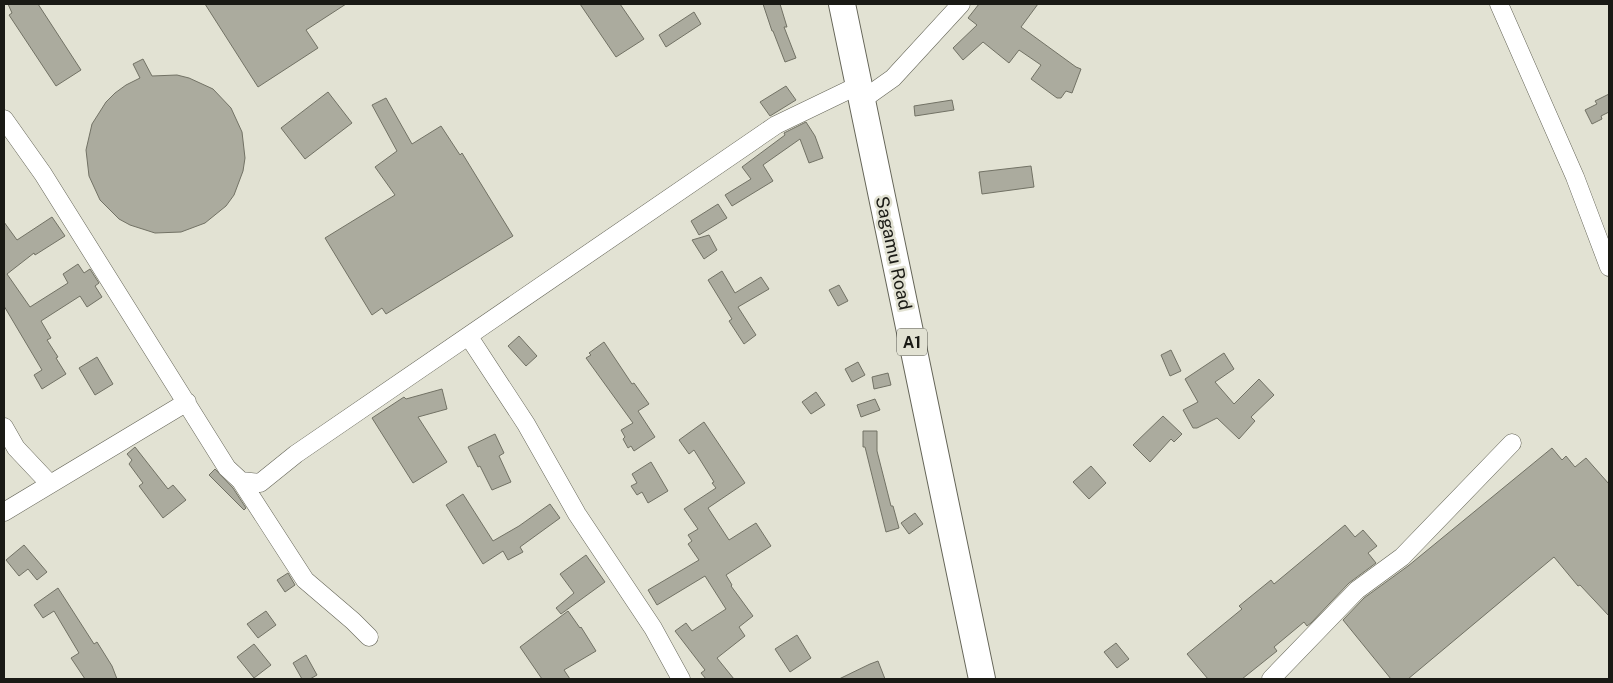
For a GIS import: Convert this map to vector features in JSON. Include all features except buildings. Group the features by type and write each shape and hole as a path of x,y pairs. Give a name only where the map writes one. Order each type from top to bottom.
{"highway":[{"name":"Sagamu Road","path":"842,4 982,679"}],"street":[{"path":"241,481 260,483 296,454 469,337 612,236 776,126 892,78 961,4"},
{"path":"1499,4 1575,176 1609,267"},
{"path":"4,119 43,174 227,468 241,481 305,580 369,637"},
{"path":"469,337 526,424 577,514 653,628 681,679"},
{"path":"4,512 187,402"},
{"path":"4,427 16,448 49,484"},
{"path":"1271,679 1357,590 1402,557 1512,443"}]}
